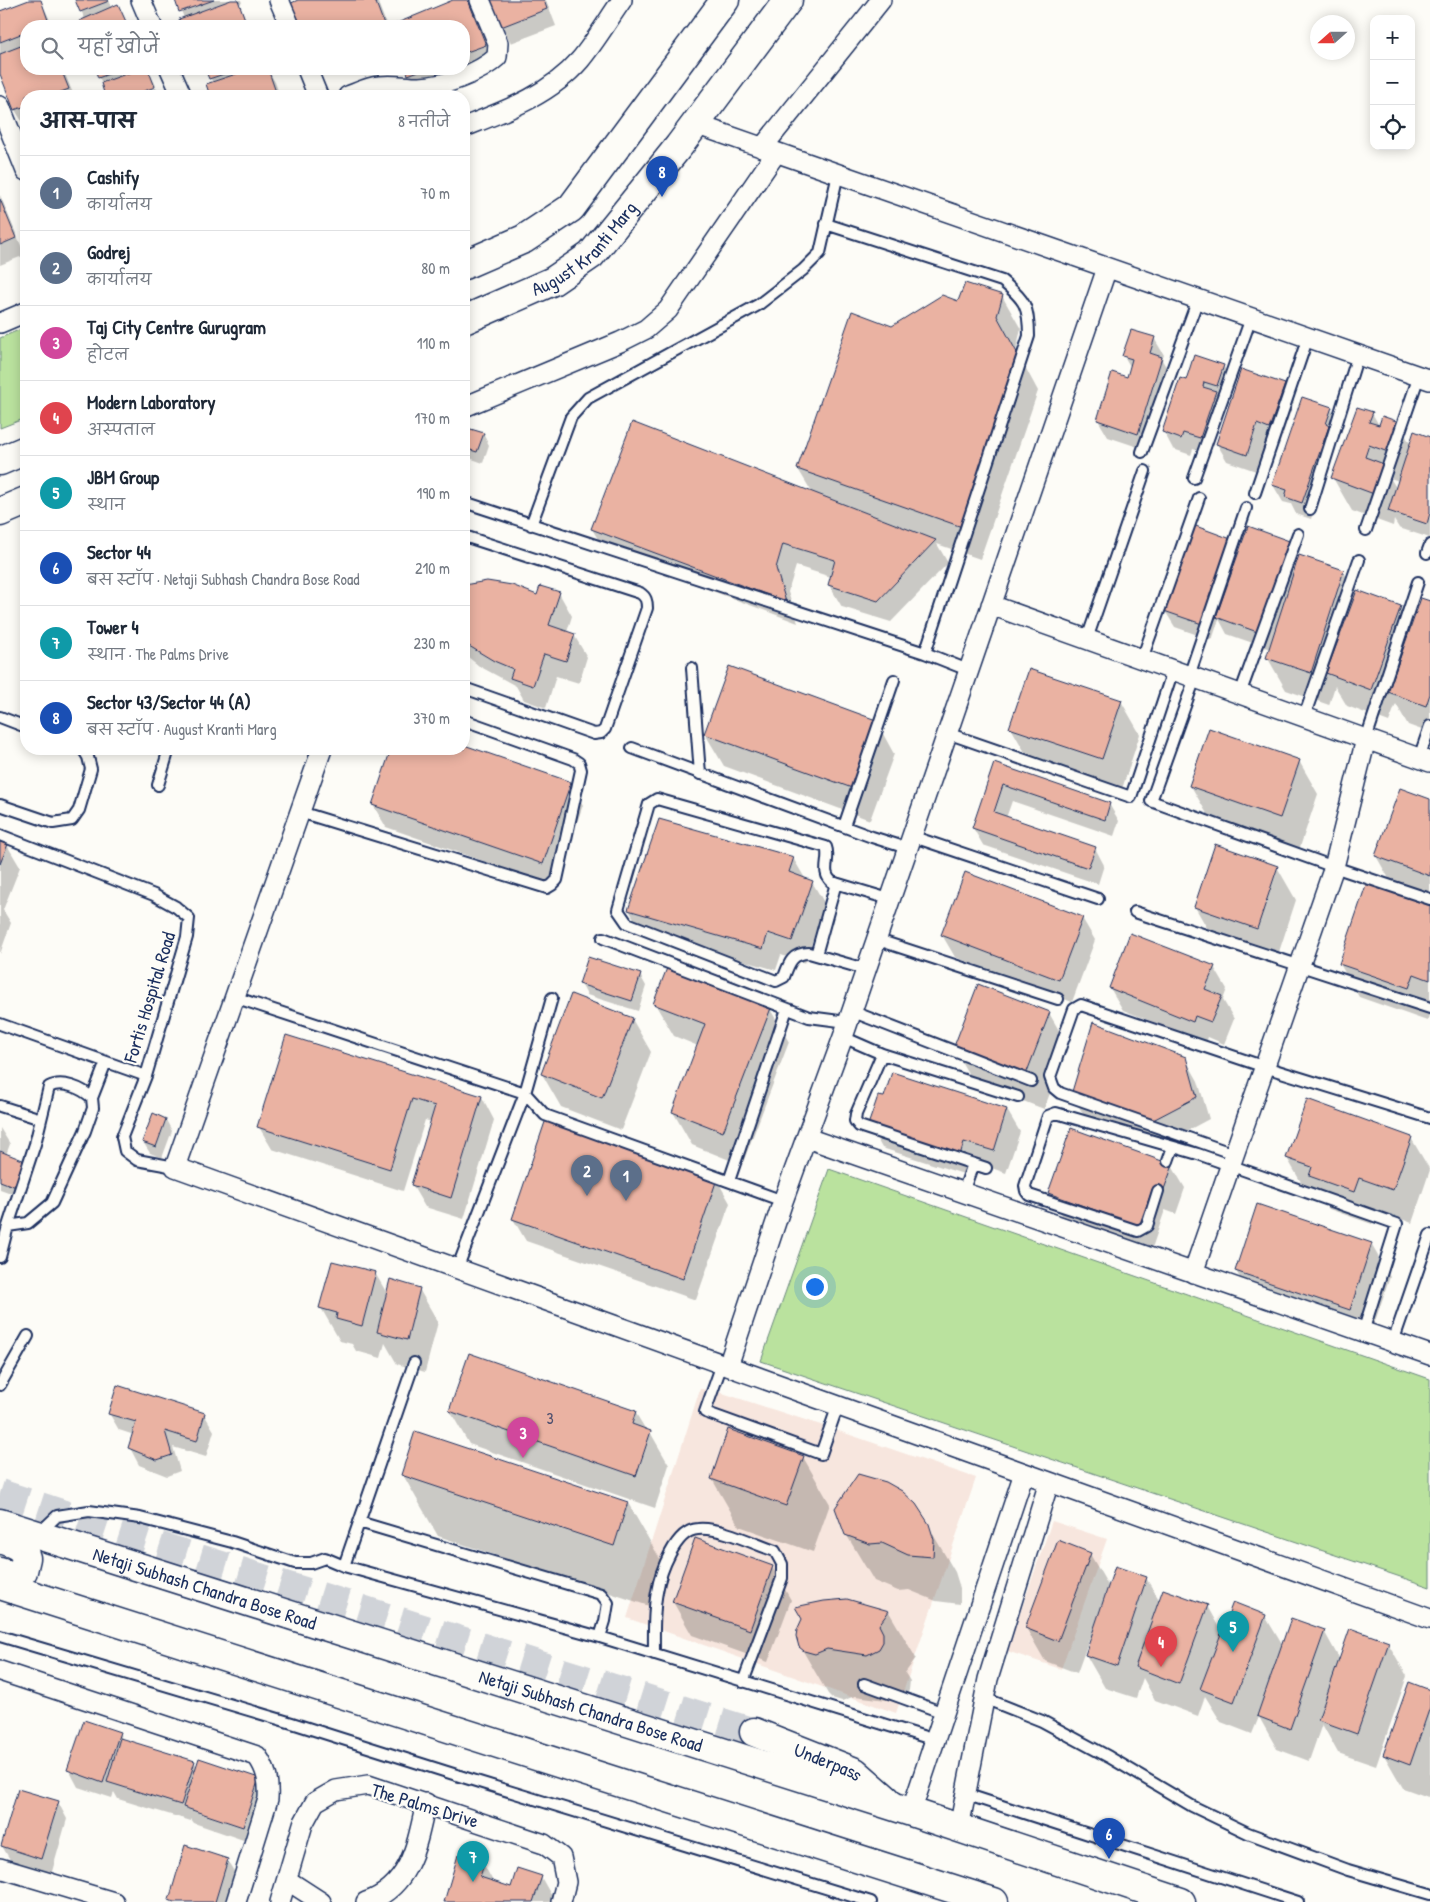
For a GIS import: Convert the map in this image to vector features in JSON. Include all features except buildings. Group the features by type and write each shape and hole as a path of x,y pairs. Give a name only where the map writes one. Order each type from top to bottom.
{"main road":[{"name":"August Kranti Marg","path":"470,262 524,239 571,208 725,0"},
{"name":"August Kranti Marg","path":"470,317 553,281 591,255 695,124 788,0"},
{"path":"0,462 20,453"},
{"path":"0,512 20,504"},
{"name":"Netaji Subhash Chandra Bose Road","path":"0,1522 902,1809 1181,1902"},
{"path":"0,1539 22,1549 26,1558 23,1571 18,1574 0,1572"},
{"path":"0,1585 994,1902"},
{"name":"Underpass","path":"754,1732 855,1772 902,1809"}],"street":[{"path":"142,0 150,20"},
{"path":"279,0 287,20"},
{"path":"470,72 486,66 497,57 498,43 480,0"},
{"path":"470,125 509,109 548,89 579,61 622,0"},
{"path":"470,404 620,342 646,329 668,310 769,150 882,0"},
{"path":"173,75 179,90"},
{"path":"309,75 316,90"},
{"path":"365,90 373,87 395,85 420,87 441,84 464,75"},
{"path":"0,106 20,156"},
{"path":"695,124 1424,378"},
{"path":"725,1365 847,1024 1107,268"},
{"path":"0,323 20,315"},
{"path":"991,605 1425,760"},
{"path":"1193,1273 1334,867 1366,739"},
{"path":"320,755 175,1167 1430,1619"},
{"path":"807,1138 1430,1355"},
{"path":"902,1809 935,1740 1024,1473"},
{"path":"959,1828 988,1679 1049,1482"},
{"path":"0,1671 257,1756 265,1767 269,1783 268,1800 236,1902"},
{"name":"The Palms Drive","path":"280,1902 304,1824 315,1802 336,1790 368,1785 544,1844 561,1856 566,1882 561,1902"},
{"path":"366,1902 375,1899 397,1884 415,1850 426,1803"},
{"path":"0,1868 114,1902"},
{"path":"287,1880 320,1902"}],"lane":[{"path":"531,525 571,417 588,398 758,305 803,270 820,253 838,174"},
{"path":"826,224 1002,281 1019,296 1029,314 1028,336 925,653"},
{"path":"1142,452 1198,299"},
{"path":"1194,478 1251,318"},
{"path":"1256,493 1308,338"},
{"path":"1310,509 1358,355"},
{"path":"1366,530 1424,378"},
{"path":"1087,639 1145,471"},
{"path":"1142,659 1199,498"},
{"path":"470,504 925,653 968,670"},
{"path":"946,733 1131,797 1186,674 1246,508"},
{"path":"1240,694 1298,534"},
{"path":"470,538 640,593 647,602 647,608 605,729 601,733 594,734 470,690"},
{"path":"1304,717 1359,560"},
{"path":"1366,739 1418,582"},
{"path":"692,668 700,774"},
{"path":"1186,674 1151,801 1334,867 1430,899"},
{"path":"844,826 894,680"},
{"path":"0,717 20,724"},
{"path":"300,812 547,888 557,880 581,770 579,763 573,759 470,722"},
{"path":"1425,760 1430,726"},
{"path":"632,748 844,826 909,842 1098,899"},
{"path":"0,804 53,823 72,820 79,810 91,770 87,755"},
{"path":"158,785 167,755"},
{"path":"865,969 809,953 797,954 790,960 784,977 776,981 627,923 618,910 649,804 657,798 826,847 828,852 825,869 828,878 836,883 889,898"},
{"name":"Fortis Hospital Road","path":"0,835 154,895 176,907 189,918 187,937 146,1076 0,1024"},
{"path":"816,955 836,883"},
{"path":"1135,912 1430,1008"},
{"path":"603,938 809,1018 847,1024 1031,1081"},
{"path":"876,939 1058,999"},
{"path":"234,997 525,1093 545,1115 784,1201"},
{"path":"457,1269 525,1093 552,998"},
{"path":"1363,1332 1397,1224 1060,1094 1054,1088 1050,1077 1074,1009 1081,1005 1265,1067 1430,1118"},
{"path":"729,1181 787,1009"},
{"path":"847,1024 882,1054 1018,1097"},
{"path":"882,1054 856,1114 855,1121 859,1126 986,1168"},
{"name":"Fortis Hospital Road","path":"8,1226 28,1223 52,1203 85,1132 93,1108 92,1098 106,1062"},
{"path":"146,1076 122,1137 125,1151 136,1160 175,1167"},
{"path":"0,1257 8,1226 35,1144 49,1087 55,1084 73,1087 86,1092 92,1098"},
{"path":"0,1106 41,1119"},
{"path":"1158,1191 1147,1226 1138,1231 1029,1195 1025,1186 1048,1116 1056,1113 1173,1147 1232,1160"},
{"path":"1168,1160 1173,1147"},
{"path":"963,1192 973,1164"},
{"path":"1393,1342 1430,1235"},
{"path":"0,1385 28,1336"},
{"path":"344,1566 414,1363"},
{"path":"725,1365 705,1412 821,1454 838,1405"},
{"path":"38,1534 57,1516 89,1511 140,1518 232,1542 295,1563 311,1563 325,1558 344,1566 600,1637 935,1740"},
{"path":"359,1522 601,1594 608,1603 600,1637"},
{"path":"654,1654 657,1592 666,1562 681,1537 689,1532 697,1528 725,1532 775,1551 782,1564 782,1578 743,1682"},
{"path":"0,1636 292,1723 871,1902"},
{"path":"864,1684 944,1712"},
{"path":"984,1698 1042,1721 1192,1806 1248,1833 1348,1870 1430,1894"},
{"path":"965,1794 1298,1902"}],"shaded area":[{"path":"700,1389 713,1390 976,1478 896,1713 627,1618"},
{"path":"1052,1521 1107,1539 1061,1669 1007,1651"}],"green space":[{"path":"20,330 20,420 0,428 0,338"},
{"path":"829,1169 1430,1379 1430,1587 761,1361"}],"tunnel":[{"path":"0,1493 161,1546 754,1732"}],"place":[{"name":"Sector 43/Sector 44 (A)","path":"662,197"},
{"name":"Godrej","path":"587,1196"},
{"name":"Cashify","path":"626,1201"},
{"name":"Taj City Centre Gurugram","path":"523,1458"},
{"name":"JBM Group","path":"1233,1652"},
{"name":"Modern Laboratory","path":"1161,1667"},
{"name":"Sector 44","path":"1109,1859"},
{"name":"Tower 4","path":"473,1882"}]}
